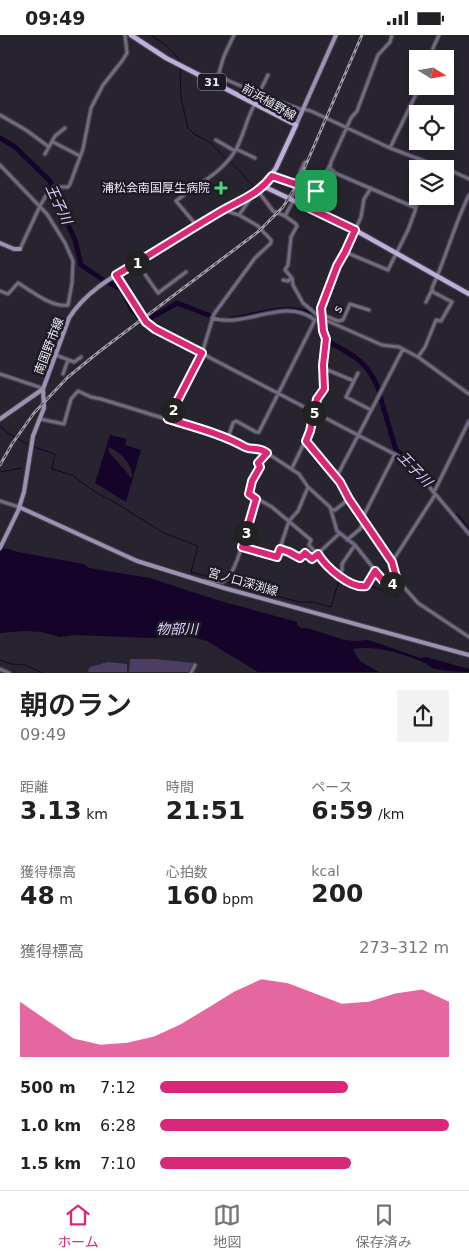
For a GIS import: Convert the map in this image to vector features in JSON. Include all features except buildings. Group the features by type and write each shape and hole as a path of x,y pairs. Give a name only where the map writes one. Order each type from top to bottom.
{"main road":[{"name":"前浜植野線","path":"131,35 166,58 296,125 272,176 264,186"},
{"path":"296,125 336,35"},
{"path":"264,186 355,230 469,294"},
{"name":"南国野市線","path":"0,548 18,509 26,482 33,435 43,413 45,403 43,389 69,318 75,309 100,285 223,210 253,195 264,186"},
{"path":"0,243 14,249 20,249"},
{"path":"0,419 43,389"},
{"name":"宮ノ口深渕線","path":"18,509 137,561 201,581 469,655"}],"street":[{"path":"20,249 40,206 53,187 69,186 76,173 86,138 91,108 96,97 127,53 125,35"},
{"path":"213,82 218,76 224,56 234,35"},
{"path":"309,208 357,111 378,55 390,42 392,35"},
{"path":"432,50 439,35"},
{"path":"197,226 176,201 192,191 228,162 236,150 254,103 268,75"},
{"path":"218,76 259,94 303,110 311,111 347,129 422,160"},
{"path":"390,148 416,95"},
{"path":"0,115 26,130 49,147"},
{"path":"45,154 56,135 66,128"},
{"path":"216,140 255,158"},
{"path":"53,141 80,156"},
{"path":"285,216 305,162"},
{"path":"0,165 40,206 56,226 73,261 72,283 68,305 66,306 54,304 18,283 8,294 0,291"},
{"path":"330,165 332,171 416,207 398,253 386,270 345,252"},
{"path":"454,172 469,179"},
{"path":"272,176 316,191"},
{"path":"292,468 306,441 317,399 324,389 323,368 326,339 321,317 334,271 361,217 362,205 371,188"},
{"path":"258,191 273,211 285,216 297,226 291,237 288,265 285,270 292,279 293,285 303,303 321,317 382,345 404,349 469,394"},
{"path":"240,215 253,195"},
{"path":"426,302 469,195"},
{"path":"168,419 202,353 212,318 254,258 271,241 258,226 240,215 223,210"},
{"path":"137,263 158,293 186,272"},
{"path":"116,275 146,322 155,329 315,411 395,455 414,469 469,534"},
{"path":"283,280 288,281 292,279"},
{"path":"418,357 425,347 436,320 441,321 452,302 432,290"},
{"name":"s","path":"321,317 338,321 343,320 350,304 369,310"},
{"path":"212,318 221,321 244,319 269,312 283,311 302,314 315,320"},
{"path":"228,438 233,423 236,421 259,432 315,320 321,317"},
{"path":"336,477 404,349"},
{"path":"56,355 74,362 81,357"},
{"path":"63,374 68,360"},
{"path":"323,368 354,381"},
{"path":"358,373 346,397 371,410"},
{"path":"0,374 43,389"},
{"path":"40,419 64,424 71,399 78,391 91,397 228,438 245,447 261,449 292,468 308,487 321,498 331,510 335,528 355,545 386,584 404,586 418,603 469,637"},
{"path":"392,562 434,492 469,421"},
{"path":"306,441 336,477 392,562 398,584"},
{"path":"267,453 258,463 260,467 252,481 249,494 272,507 311,540 309,545 338,576 360,587 366,586 375,571"},
{"path":"347,540 360,529 395,455"},
{"path":"242,547 277,557 289,521 298,511 308,487"},
{"path":"201,581 226,581 242,547 256,499"},
{"path":"331,510 335,510 349,499"},
{"path":"0,501 18,509"},
{"path":"280,549 300,558 305,553 312,559 340,533"},
{"path":"338,576 342,569 342,563 355,545"},
{"path":"191,673 195,665"},
{"path":"0,669 9,673"}],"shaded area":[{"path":"130,659 156,659 193,663 188,672 129,672"},
{"path":"108,662 127,664 127,672 88,672 90,667"}],"water":[{"path":"110,435 127,439 125,445 141,450 126,502 95,483","holes":["109,447 122,455 128,463 132,477 108,450"]},
{"name":"物部川","path":"0,547 84,564 89,568 150,578 217,600 297,622 297,625 301,628 307,628 345,640 367,640 420,658 426,657 469,669 469,672 435,669 408,656 380,649 362,648 353,649 360,661 379,672 258,672 207,641 192,637 150,638 75,635 60,637 42,632 0,633"}],"waterway":[{"path":"151,35 172,51 180,63"},
{"path":"180,67 181,98 188,128 194,134 211,143 227,160"},
{"name":"王子川","path":"0,138 15,147 50,181 57,199 68,217 68,225 75,240 81,265 102,279"},
{"path":"230,161 256,189"},
{"path":"284,271 301,302"},
{"name":"王子川","path":"107,282 123,290 132,310 138,317"},
{"name":"王子川","path":"149,319 177,303 211,316"},
{"name":"王子川","path":"231,319 275,310 298,310 309,313 319,319 321,332 325,339"},
{"name":"王子川","path":"327,341 360,361 371,374 380,393"},
{"name":"王子川","path":"380,396 396,450 420,471 436,493"},
{"path":"0,426 29,445"},
{"path":"34,447 55,454 52,469 72,475 95,492 164,533 198,546 191,572 299,602 313,602 331,607 339,580 345,581"},
{"path":"0,472 22,468"},
{"name":"王子川","path":"456,516 469,531"},
{"path":"360,588 364,590 371,586 398,597"},
{"path":"0,660 11,664 25,665 43,673"}],"railway":[{"path":"0,465 34,413 68,377 259,231 283,207 298,183 362,35"}],"place":[{"name":"浦松会南国厚生病院","path":"221,188"}],"route":[{"path":"272,176 316,191 309,208 355,230 334,271 320,312 323,331 326,336 323,365 324,389 317,399 306,441 340,482 349,499 392,562 398,584 386,584 375,571 366,586 360,587 337,576 318,554 312,559 305,553 300,558 280,549 277,557 242,547 256,499 249,494 252,481 260,467 258,463 267,453 261,449 247,448 228,438 168,419 202,353 155,329 146,322 116,275 223,210 253,195 272,176"}]}
